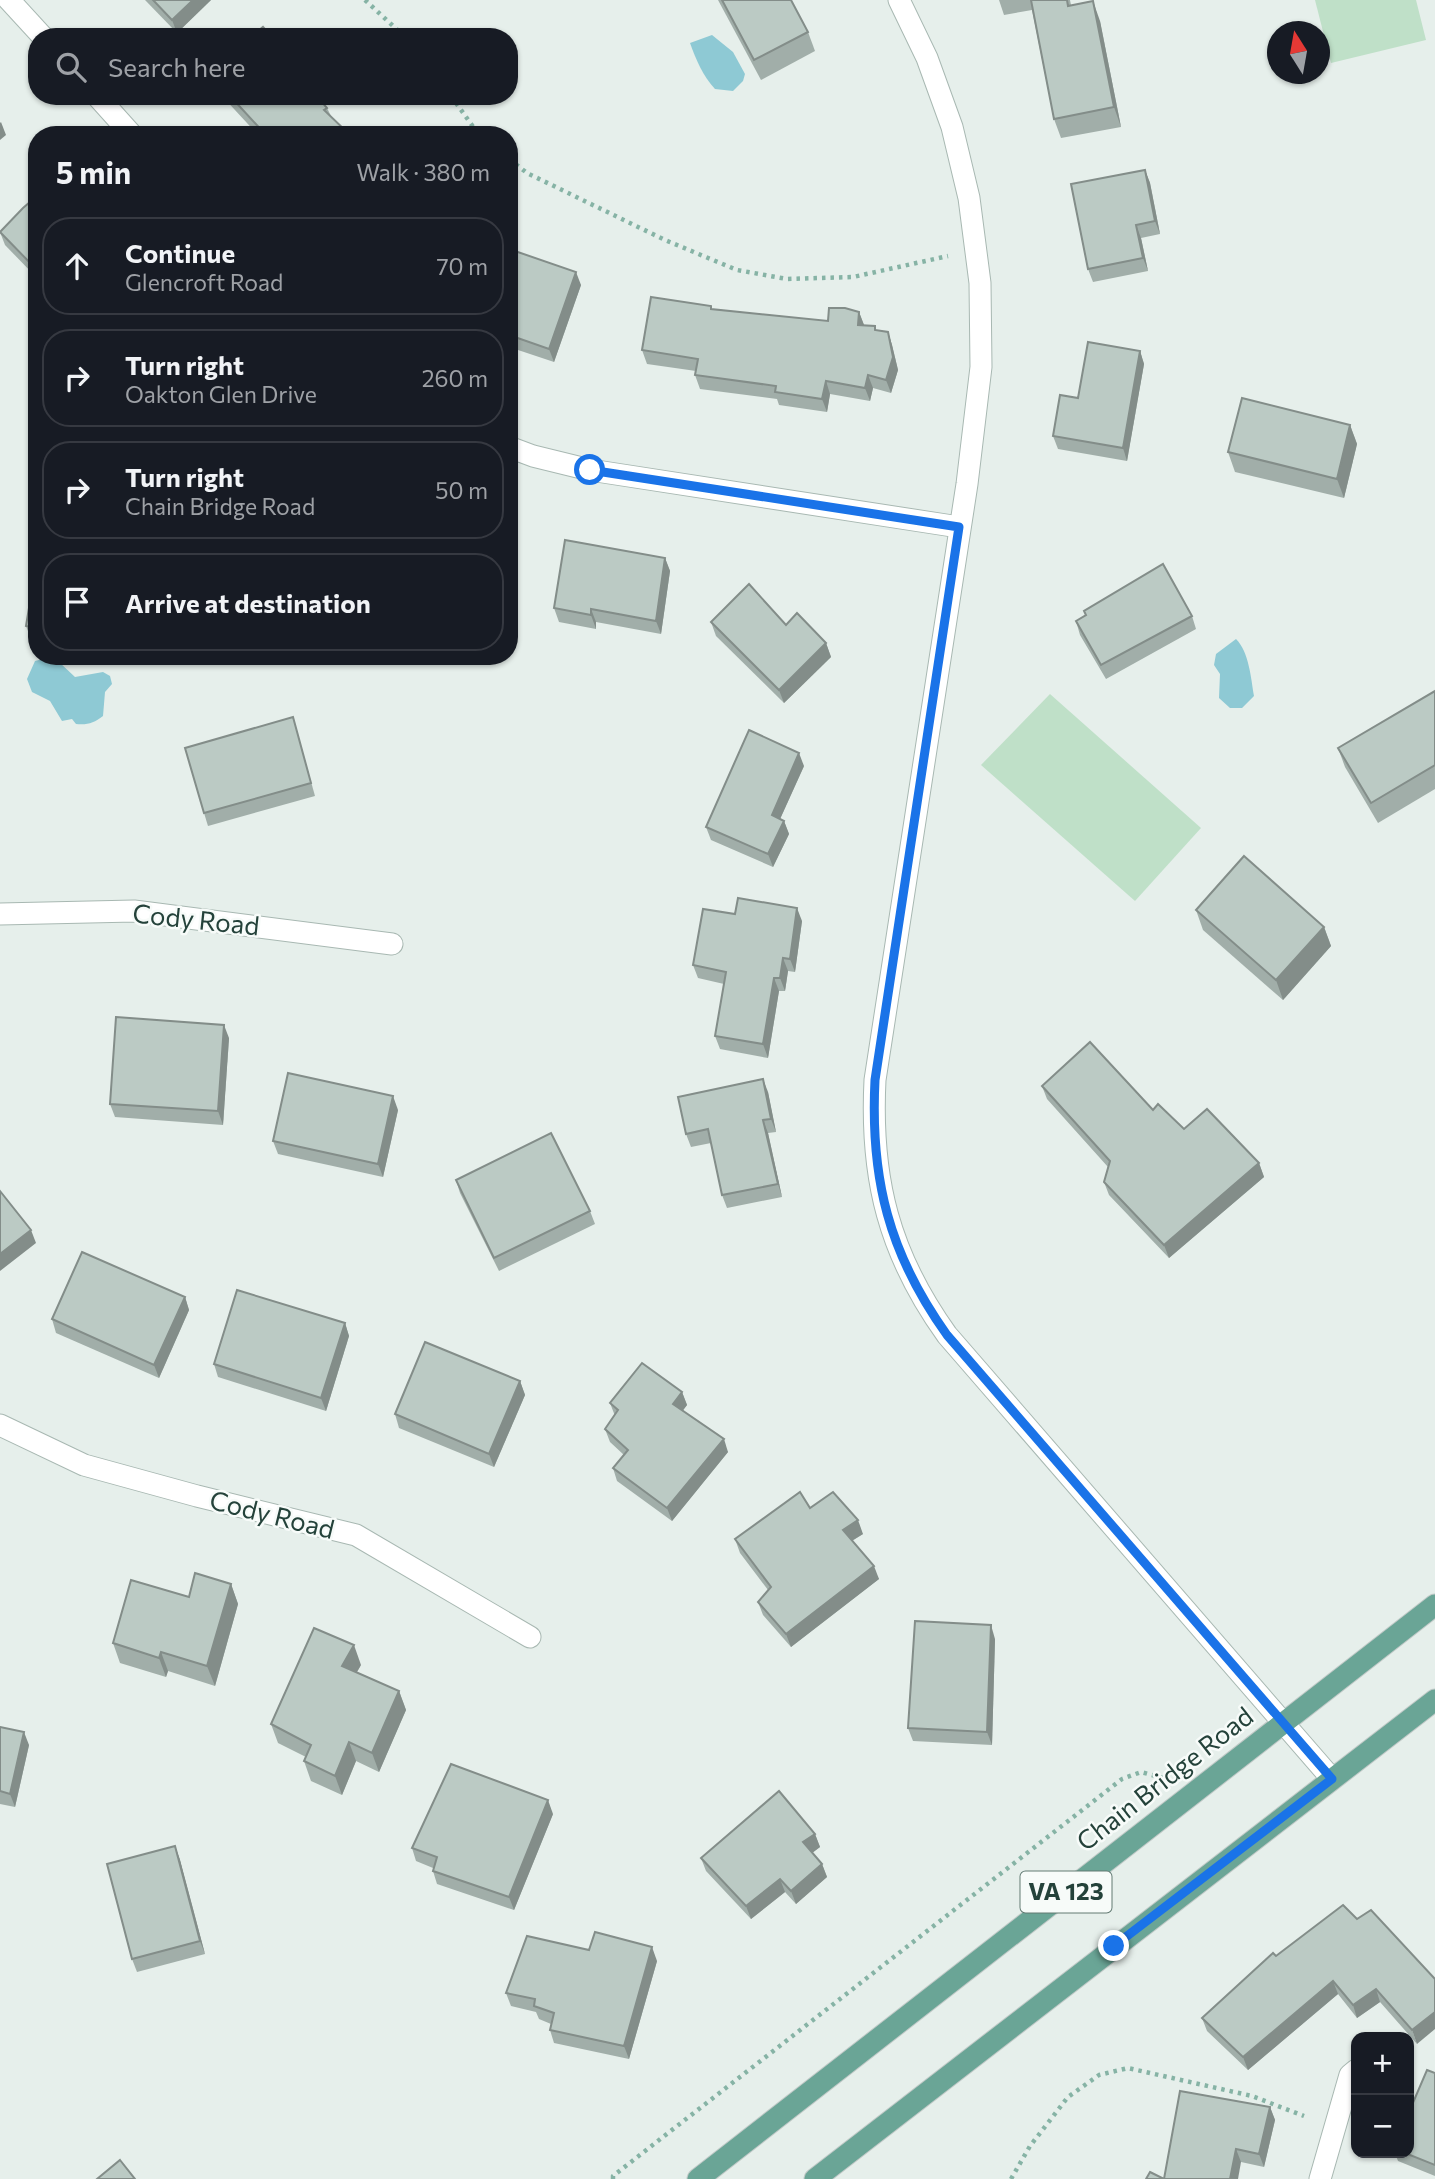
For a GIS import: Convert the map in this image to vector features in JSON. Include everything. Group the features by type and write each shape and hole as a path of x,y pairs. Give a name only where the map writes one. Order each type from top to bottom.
{"main road":[{"name":"Chain Bridge Road","path":"698,2179 1435,1605"},
{"name":"VA 123","path":"815,2179 1435,1700"}],"street":[{"path":"9,0 35,28"},
{"path":"899,0 927,58 952,127 969,198 980,283 981,367 976,422 875,1080 874,1151 880,1189 888,1220 912,1280 947,1335 1285,1721 1332,1779"},
{"path":"105,105 124,126"},
{"path":"518,450 590,470 959,527"},
{"name":"Cody Road","path":"0,914 134,911 391,944"},
{"name":"Cody Road","path":"0,1424 84,1465 356,1535 530,1637"},
{"path":"1320,2179 1351,2074"}],"path":[{"path":"365,0 395,28"},
{"path":"457,105 473,126"},
{"path":"518,166 527,173 666,240 737,270 787,279 853,277 975,250"},
{"path":"613,2179 1122,1779 1141,1772 1163,1778"},
{"path":"1011,2179 1030,2146 1068,2096 1099,2075 1128,2068 1252,2096 1304,2116"}],"green space":[{"path":"1315,0 1416,0 1426,40 1331,63 1330,21 1320,21"},
{"path":"1050,694 1201,828 1135,901 981,765"}],"water":[{"path":"712,35 733,52 745,74 743,81 733,91 715,89 703,73 692,49 690,43"},
{"path":"1236,639 1247,658 1254,696 1242,708 1230,708 1219,698 1220,674 1214,665 1216,654"},
{"path":"33,665 62,665 75,677 103,672 110,676 112,684 105,692 103,716 94,722 76,724 72,719 62,721 50,701 32,692 27,679"}],"building":[{"path":"153,0 193,0 172,20"},
{"path":"722,0 791,0 808,32 754,60"},
{"path":"1031,0 1067,0 1068,6 1093,1 1114,107 1054,119"},
{"path":"238,105 324,105 327,108 324,110 341,126 258,126"},
{"path":"1145,170 1155,221 1136,225 1143,258 1088,269 1071,184"},
{"path":"28,204 28,261 0,232"},
{"path":"518,252 576,272 549,349 518,338"},
{"path":"651,297 711,306 711,309 828,321 829,308 845,308 859,312 858,325 875,326 875,330 888,332 893,357 886,380 868,375 865,388 826,381 822,399 775,392 776,386 695,375 698,359 642,350"},
{"path":"1088,342 1140,351 1123,448 1053,436 1060,395 1078,398"},
{"path":"1242,398 1350,425 1337,479 1228,452"},
{"path":"565,540 665,558 656,621 591,609 591,615 554,608"},
{"path":"1163,564 1192,616 1101,665 1076,621 1086,615 1084,611"},
{"path":"749,584 786,625 797,613 826,643 779,690 711,622"},
{"path":"1435,691 1435,765 1371,803 1338,748"},
{"path":"293,717 311,783 204,813 185,748"},
{"path":"749,730 799,753 772,815 784,821 768,854 706,827"},
{"path":"1244,856 1324,927 1276,980 1196,910"},
{"path":"738,898 797,908 790,959 783,958 780,978 774,978 763,1044 715,1036 726,972 693,965 703,909 735,914"},
{"path":"116,1017 224,1025 218,1111 110,1104"},
{"path":"1090,1042 1153,1110 1158,1104 1184,1129 1207,1109 1259,1163 1164,1245 1104,1182 1110,1161 1042,1086"},
{"path":"288,1073 393,1096 378,1164 273,1141"},
{"path":"763,1079 771,1119 763,1120 778,1184 722,1195 708,1129 686,1134 678,1097"},
{"path":"551,1133 590,1211 494,1258 456,1180"},
{"path":"0,1191 31,1230 0,1254"},
{"path":"82,1252 185,1297 154,1365 52,1319"},
{"path":"237,1290 345,1323 321,1398 214,1364"},
{"path":"425,1342 520,1381 489,1454 395,1414"},
{"path":"642,1363 682,1392 673,1404 724,1439 667,1508 613,1468 628,1450 605,1429 618,1410 610,1403"},
{"path":"800,1492 810,1508 833,1492 858,1520 843,1530 874,1566 786,1634 758,1602 771,1587 735,1539"},
{"path":"195,1573 231,1584 207,1666 161,1652 159,1658 113,1643 131,1580 189,1597"},
{"path":"915,1621 991,1625 987,1732 908,1728"},
{"path":"314,1628 354,1645 342,1666 399,1691 372,1753 349,1742 335,1776 304,1761 311,1745 271,1724"},
{"path":"0,1727 24,1732 10,1794 0,1791"},
{"path":"451,1764 548,1800 509,1897 433,1871 437,1857 412,1848"},
{"path":"779,1791 815,1834 803,1842 822,1864 791,1891 780,1879 746,1906 701,1858"},
{"path":"175,1846 200,1941 132,1959 107,1864"},
{"path":"1343,1905 1357,1919 1371,1910 1435,1979 1435,2012 1412,2030 1376,1989 1353,2005 1333,1981 1243,2057 1202,2018 1273,1953 1276,1956"},
{"path":"595,1932 652,1947 624,2046 550,2030 554,2013 534,2006 535,1999 506,1993 527,1936 589,1950"},
{"path":"1427,2070 1435,2073 1435,2165 1414,2157 1414,2100"},
{"path":"1180,2091 1270,2107 1259,2154 1236,2149 1230,2179 1164,2179"},
{"path":"120,2160 135,2179 97,2179"},
{"path":"1150,2172 1164,2179 1146,2179"}],"route":[{"path":"590,470 959,527 875,1080 874,1151 888,1220 912,1280 947,1335 1285,1721 1332,1779 1114,1946"}]}
